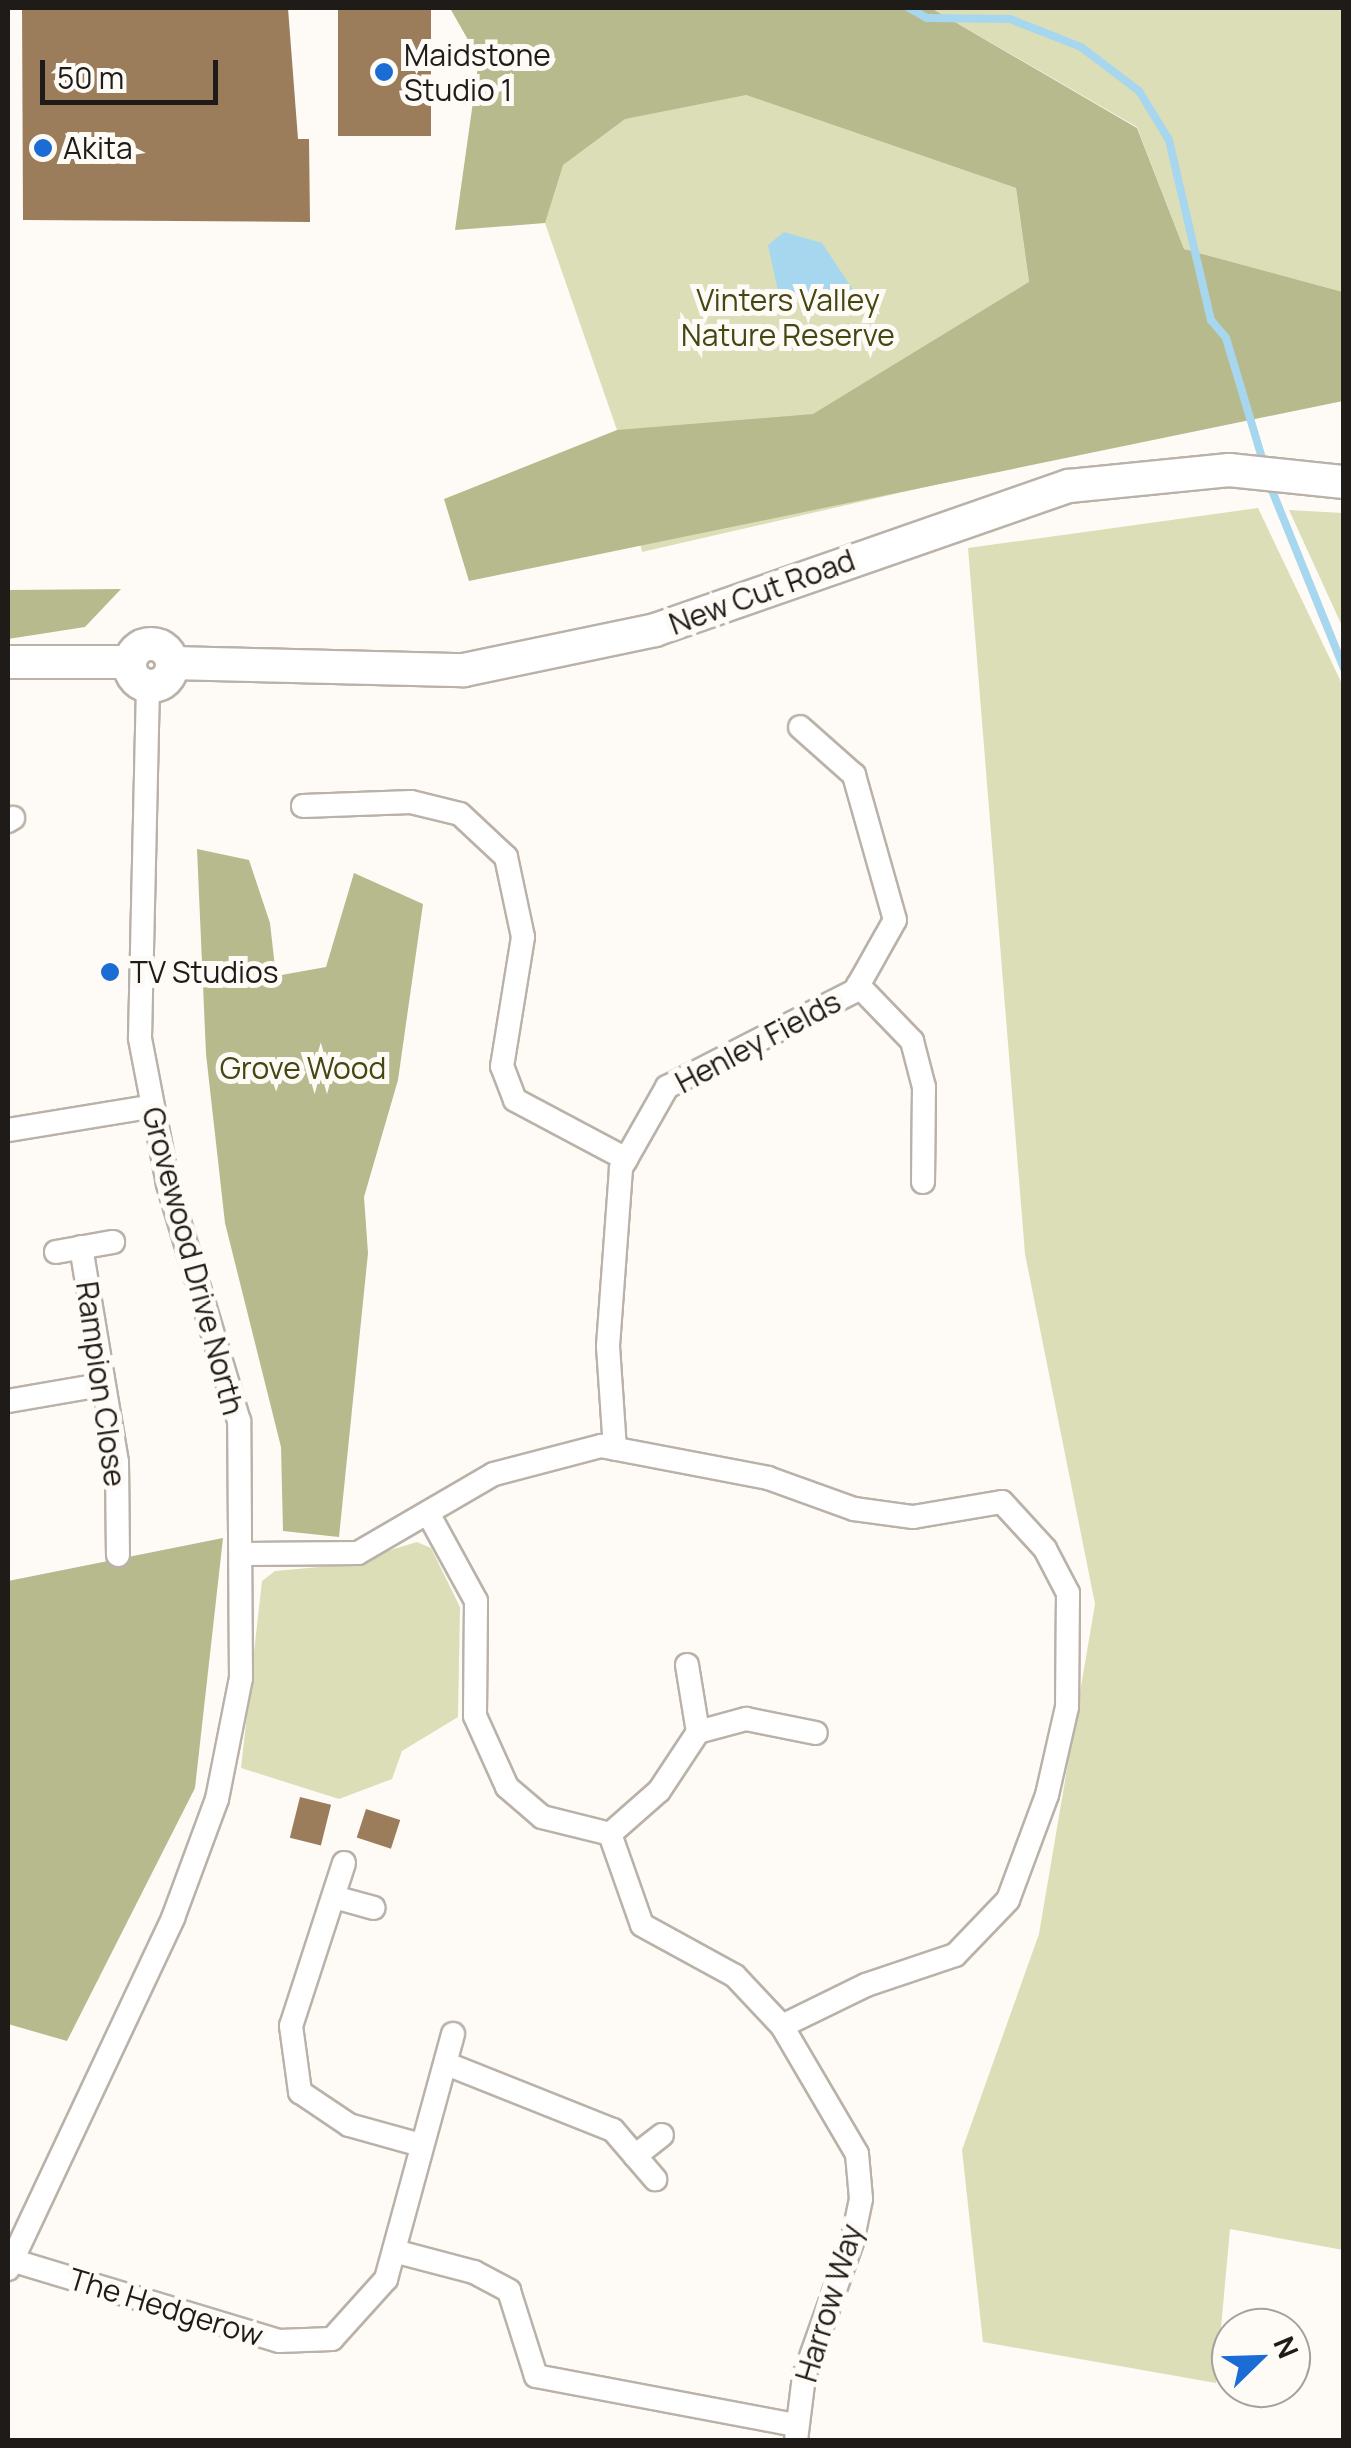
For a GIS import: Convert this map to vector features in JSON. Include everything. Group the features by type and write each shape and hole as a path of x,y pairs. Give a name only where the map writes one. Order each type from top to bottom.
{"street":[{"name":"New Cut Road","path":"8,662 139,674 151,644 172,664 464,670 655,630 1069,486 1229,470 1344,482"},
{"name":"Grovewood Drive North","path":"9,2264 173,1918 216,1799 240,1678 245,1482 230,1374 149,1107 140,978 139,674"},
{"name":"Henley Fields","path":"615,1449 608,1346 615,1205 626,1160 667,1087 858,985 895,920 878,840 854,775 800,727"},
{"path":"303,806 410,802 460,814 506,857 523,938 502,1066 514,1100 626,1160"},
{"path":"858,985 912,1041 924,1087 923,1182"},
{"path":"8,1130 149,1107"},
{"name":"Rampion Close","path":"56,1252 113,1242"},
{"name":"Rampion Close","path":"81,1248 117,1462 108,1522 118,1556"},
{"path":"8,1401 102,1385"},
{"path":"246,1554 358,1553 494,1474 601,1446 768,1478 874,1512 913,1517 1002,1502 1044,1549 1068,1593 1067,1707 1046,1795 1008,1900 955,1955 866,1985 782,2026"},
{"path":"429,1515 476,1601 476,1716 507,1788 542,1817 610,1834 659,1791 698,1732 746,1719 816,1733"},
{"path":"687,1665 698,1732"},
{"name":"Harrow Way","path":"610,1834 642,1925 735,1976 782,2026 857,2154 861,2198 796,2433"},
{"path":"344,1863 292,2026 300,2092 349,2125 422,2145"},
{"path":"334,1897 374,1908"},
{"name":"The Hedgerow","path":"9,2264 279,2341 332,2340 386,2279 453,2034"},
{"path":"447,2064 562,2103 613,2130 655,2179"},
{"path":"635,2156 662,2135"},
{"path":"394,2251 474,2272 508,2291 536,2376 796,2433"}],"green space":[{"name":"Vinters Valley Nature Reserve","path":"450,8 746,95 1016,188 1029,283 1082,451 642,552 617,430 545,223 479,59"},
{"path":"450,8 931,8 1137,128 1184,249 1343,292 1343,401 469,581 444,499 617,430 813,414 1029,282 1016,188 746,95 625,119 563,165 545,223 455,230 479,59"},
{"path":"931,8 1343,8 1343,292 1184,249 1137,127"},
{"path":"1258,508 1343,686 1343,2250 1230,2229 1223,2308 1211,2308 1211,2382 983,2342 962,2150 1039,1934 1095,1604 1025,1254 968,548"},
{"path":"1289,510 1343,513 1343,628"},
{"path":"121,589 85,627 8,639 8,590"},
{"name":"Grove Wood","path":"197,849 249,860 270,923 276,976 326,967 354,873 423,904 398,1080 364,1197 368,1253 339,1537 283,1531 281,1447 225,1223 206,1054"},
{"path":"223,1538 195,1788 67,2041 8,2024 8,1581"},
{"path":"417,1542 431,1548 460,1607 458,1717 402,1751 392,1779 339,1799 241,1768 262,1581 275,1571 341,1565"}],"water":[{"path":"784,232 822,243 853,290 806,302 778,291 768,245"}],"building":[{"path":"22,8 288,8 298,139 309,139 310,222 23,220"},
{"name":"Maidstone Studio 1","path":"338,8 431,8 431,136 338,136"},
{"path":"300,1797 331,1805 321,1845 290,1838"},
{"path":"366,1809 400,1820 391,1849 357,1838"}],"waterway":[{"path":"909,8 927,18 1010,19 1081,47 1139,91 1169,140 1211,320 1226,338 1264,465"},
{"path":"1269,483 1344,669"}],"place":[{"name":"Maidstone Studio 1","path":"384,72"},
{"name":"Akita","path":"43,148"},
{"name":"TV Studios","path":"110,972"}]}
